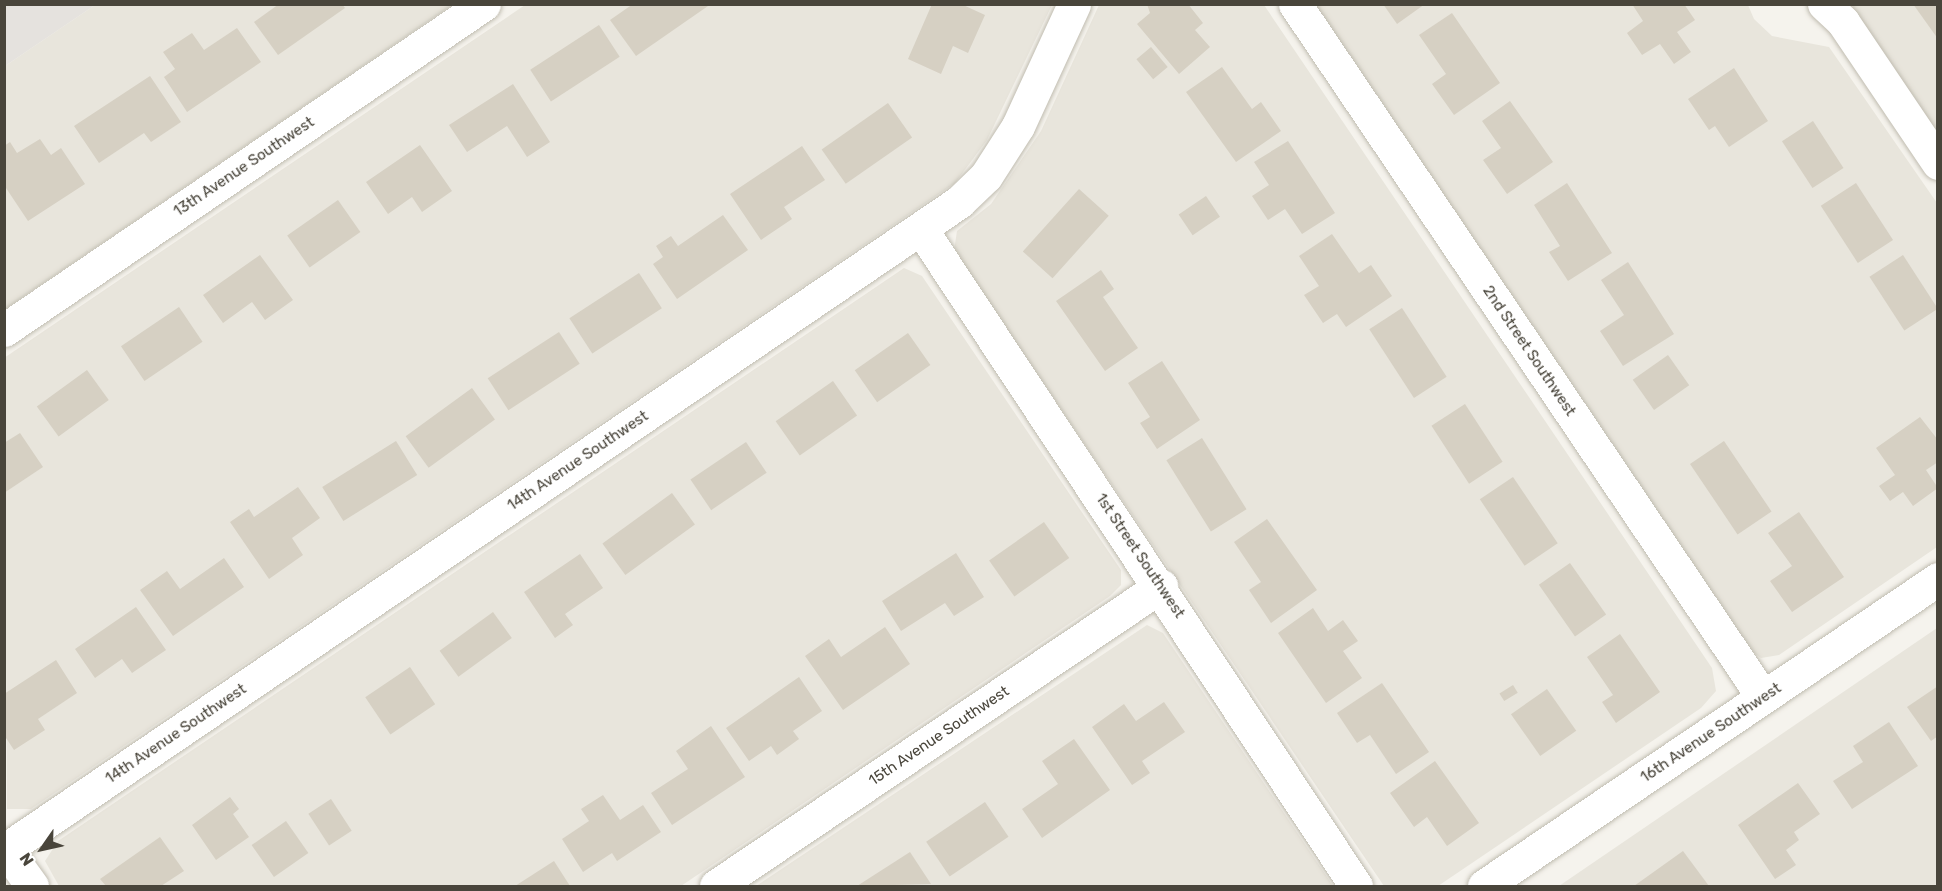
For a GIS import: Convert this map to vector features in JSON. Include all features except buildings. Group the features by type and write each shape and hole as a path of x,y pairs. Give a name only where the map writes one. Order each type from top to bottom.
{"street":[{"name":"13th Avenue Southwest","path":"4,330 484,4"},
{"name":"14th Avenue Southwest","path":"5,848 921,229 986,176 1018,126 1074,4"},
{"name":"2nd Street Southwest","path":"1295,4 1763,697"},
{"path":"1824,4 1843,22 1938,163"},
{"name":"1st Street Southwest","path":"921,229 1161,586 1356,886"},
{"name":"16th Avenue Southwest","path":"1484,886 1938,579"},
{"name":"15th Avenue Southwest","path":"716,886 1161,586"},
{"path":"5,848 32,886"}],"shaded area":[{"path":"5,4 95,4 95,5 5,66"},
{"path":"95,5 452,5 5,309 5,66"},
{"path":"525,5 1052,5 987,140 955,183 31,809 7,809 4,358"},
{"path":"1099,5 1264,5 1712,668 1716,691 1701,708 1438,886 1384,886 954,251 957,231 991,204 1041,131"},
{"path":"1314,5 1748,5 1754,19 1772,36 1829,47 1937,203 1937,547 1779,655 1761,658 1750,650"},
{"path":"1853,5 1937,5 1937,133 1853,8"},
{"path":"904,268 922,276 1121,570 1121,585 1110,596 681,886 59,886 45,861 58,841"},
{"path":"1147,625 1163,633 1333,886 756,886"},
{"path":"1937,628 1937,886 1559,886"}]}
